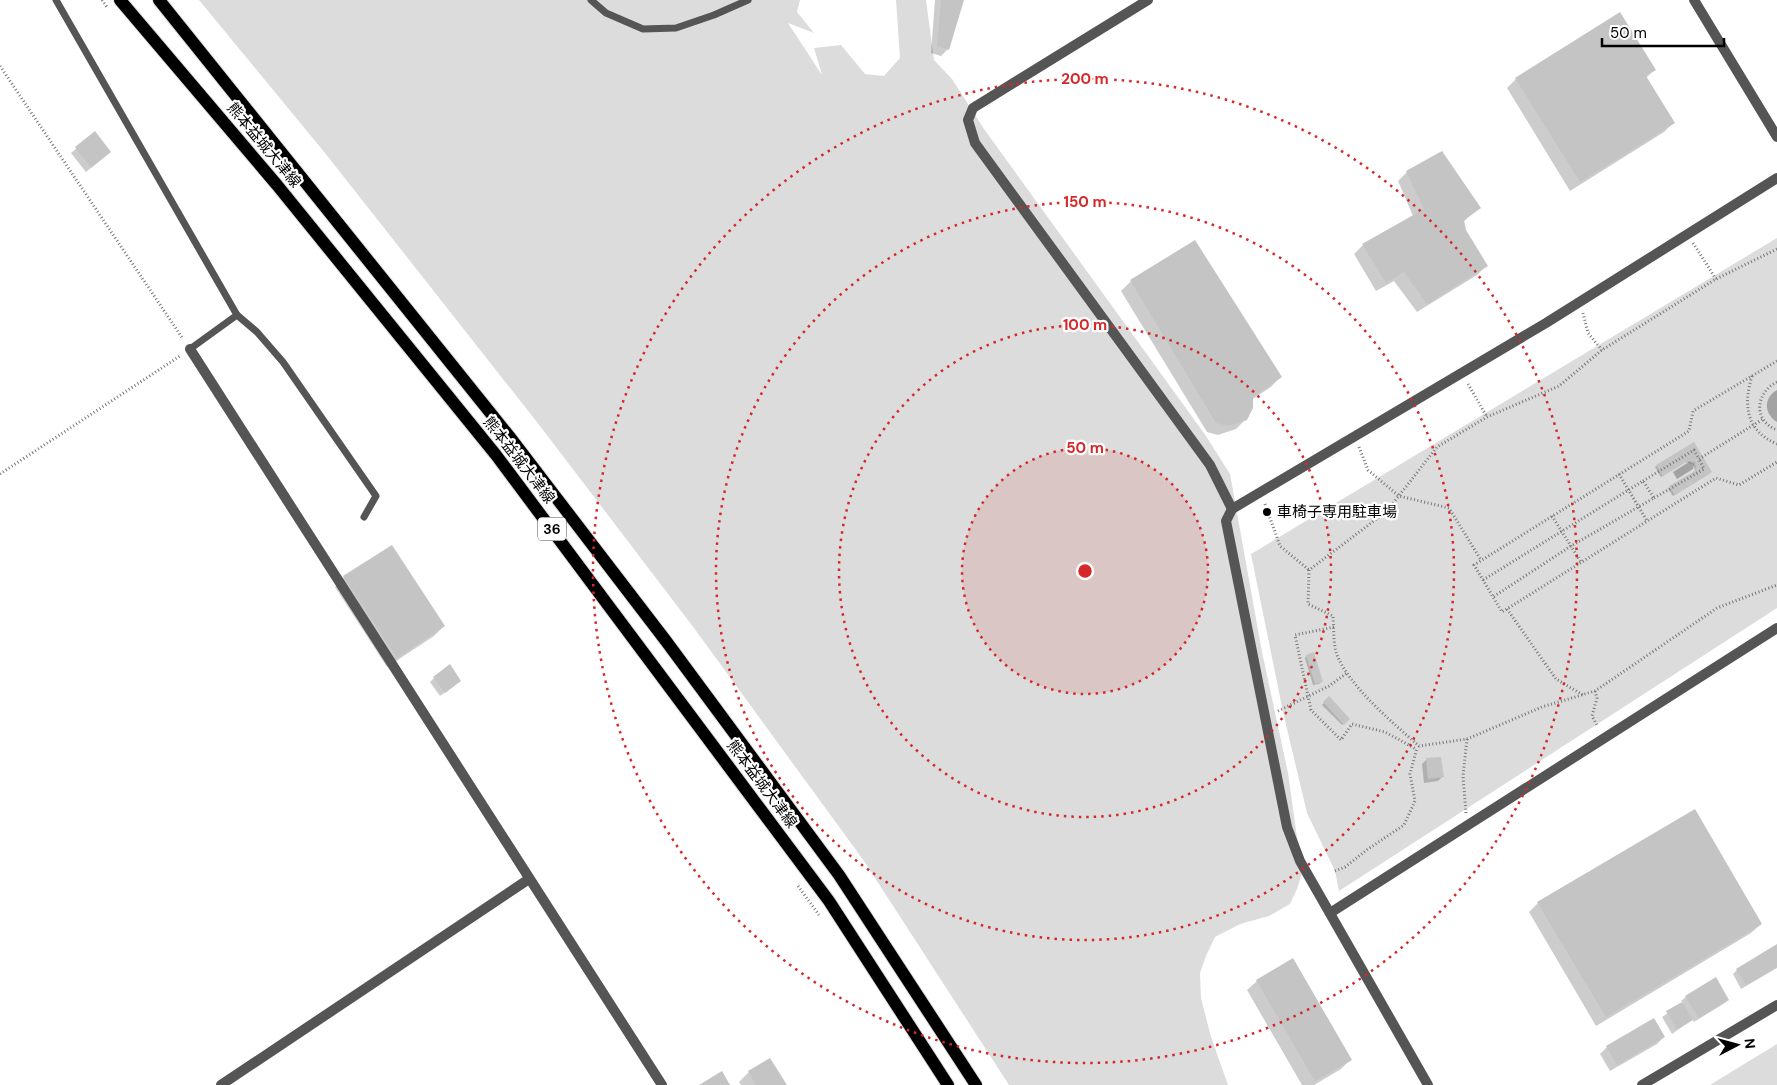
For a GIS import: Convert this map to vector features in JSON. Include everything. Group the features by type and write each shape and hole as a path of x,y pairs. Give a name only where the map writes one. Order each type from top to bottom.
{"main road":[{"name":"熊本益城大津線","path":"120,0 277,185 496,455 828,901 948,1085"},
{"name":"熊本益城大津線","path":"159,0 509,436 666,641 839,875 976,1085"}],"street":[{"path":"1148,0 973,108 968,120 975,143 1210,465 1232,509"},
{"path":"1694,0 1777,137"},
{"path":"1428,1085 1300,862 1287,827 1226,521 1232,509 1546,323 1777,178"},
{"path":"190,349 662,1085"},
{"path":"1330,913 1777,628"},
{"path":"221,1085 529,879"},
{"path":"1642,1085 1777,1005"}],"lane":[{"path":"56,0 237,315 257,332 283,362 376,496 364,517"},
{"path":"591,0 606,13 642,28 676,28 714,15 748,0"},
{"path":"190,349 237,315"}],"path":[{"path":"102,0 108,8"},
{"path":"0,66 190,349 0,474"},
{"path":"1693,243 1716,279"},
{"path":"1309,570 1388,510 1437,447 1487,416 1559,386 1602,350 1716,279 1777,249"},
{"path":"1582,310 1588,333 1602,350"},
{"path":"1777,361 1693,411 1689,431 1474,565 1502,612 1716,478 1739,486 1777,462"},
{"path":"1752,375 1748,402 1752,425 1766,440 1777,444"},
{"path":"1466,381 1487,416"},
{"path":"1777,382 1769,386 1763,393 1760,401 1763,419 1777,430"},
{"path":"1699,459 1763,419"},
{"path":"1358,447 1368,470 1399,496 1449,508 1481,560"},
{"path":"1482,580 1694,450 1704,469 1571,546 1493,597"},
{"path":"1619,474 1647,521"},
{"path":"1643,481 1654,498"},
{"path":"1265,504 1280,546 1309,570"},
{"path":"1552,516 1581,562"},
{"path":"1309,570 1308,604 1333,616 1336,653 1347,672 1377,707 1417,748"},
{"path":"1334,627 1295,635 1311,710 1341,740 1352,724 1386,732 1417,748 1467,739 1542,707 1595,691 1717,608 1777,585"},
{"path":"1507,609 1556,678 1583,695"},
{"path":"1278,711 1329,686 1347,672"},
{"path":"1595,691 1597,698 1592,716 1600,730"},
{"path":"1466,815 1462,776 1467,739"},
{"path":"1335,871 1345,867 1404,825 1415,801 1410,774 1417,748"},
{"path":"796,884 820,916"}],"shaded area":[{"path":"199,0 800,0 797,12 814,33 788,23 822,75 814,48 841,45 865,74 884,76 900,58 896,0 926,0 934,60 952,79 984,129 1206,436 1230,474 1262,652 1288,773 1302,873 1290,904 1269,916 1240,924 1215,937 1200,973 1201,998 1211,1037 1228,1085 1009,1085 864,861 694,628 540,426 325,153"},
{"path":"1777,238 1777,608 1339,891 1335,871 1307,813 1283,712 1251,554"},
{"path":"1777,390 1777,422 1770,415 1767,402 1772,393"},
{"path":"1689,462 1694,464 1693,469 1677,479 1673,472"},
{"path":"1777,1044 1777,1085 1710,1085"}],"building":[{"path":"941,0 964,0 949,50 937,46"},
{"path":"1620,12 1656,70 1646,76 1675,123 1580,182 1515,78"},
{"path":"95,131 111,152 91,168 75,147"},
{"path":"1442,151 1481,208 1464,220 1466,230 1488,266 1427,304 1404,272 1386,283 1362,244 1424,209 1406,171"},
{"path":"1195,240 1282,377 1253,397 1253,408 1247,420 1229,426 1216,423 1130,280"},
{"path":"1694,442 1712,472 1675,495 1669,486 1695,471 1695,462 1688,461 1663,476 1656,465"},
{"path":"392,545 445,626 397,658 343,576"},
{"path":"1314,652 1323,682 1315,684 1306,655"},
{"path":"450,664 461,681 445,693 433,677"},
{"path":"1329,696 1350,719 1344,725 1323,702"},
{"path":"1441,757 1444,777 1428,779 1426,758"},
{"path":"1695,809 1762,924 1606,1017 1537,902"},
{"path":"1777,944 1777,967 1746,985 1736,969"},
{"path":"1293,958 1352,1060 1315,1081 1256,980"},
{"path":"1716,977 1729,1000 1699,1018 1685,996"},
{"path":"1682,1002 1693,1020 1677,1030 1666,1011"},
{"path":"1654,1018 1665,1037 1617,1065 1606,1046"},
{"path":"770,1058 787,1085 756,1085 748,1071"},
{"path":"722,1071 730,1085 699,1085"}],"place":[{"name":"車椅子専用駐車場","path":"1267,512"}]}
